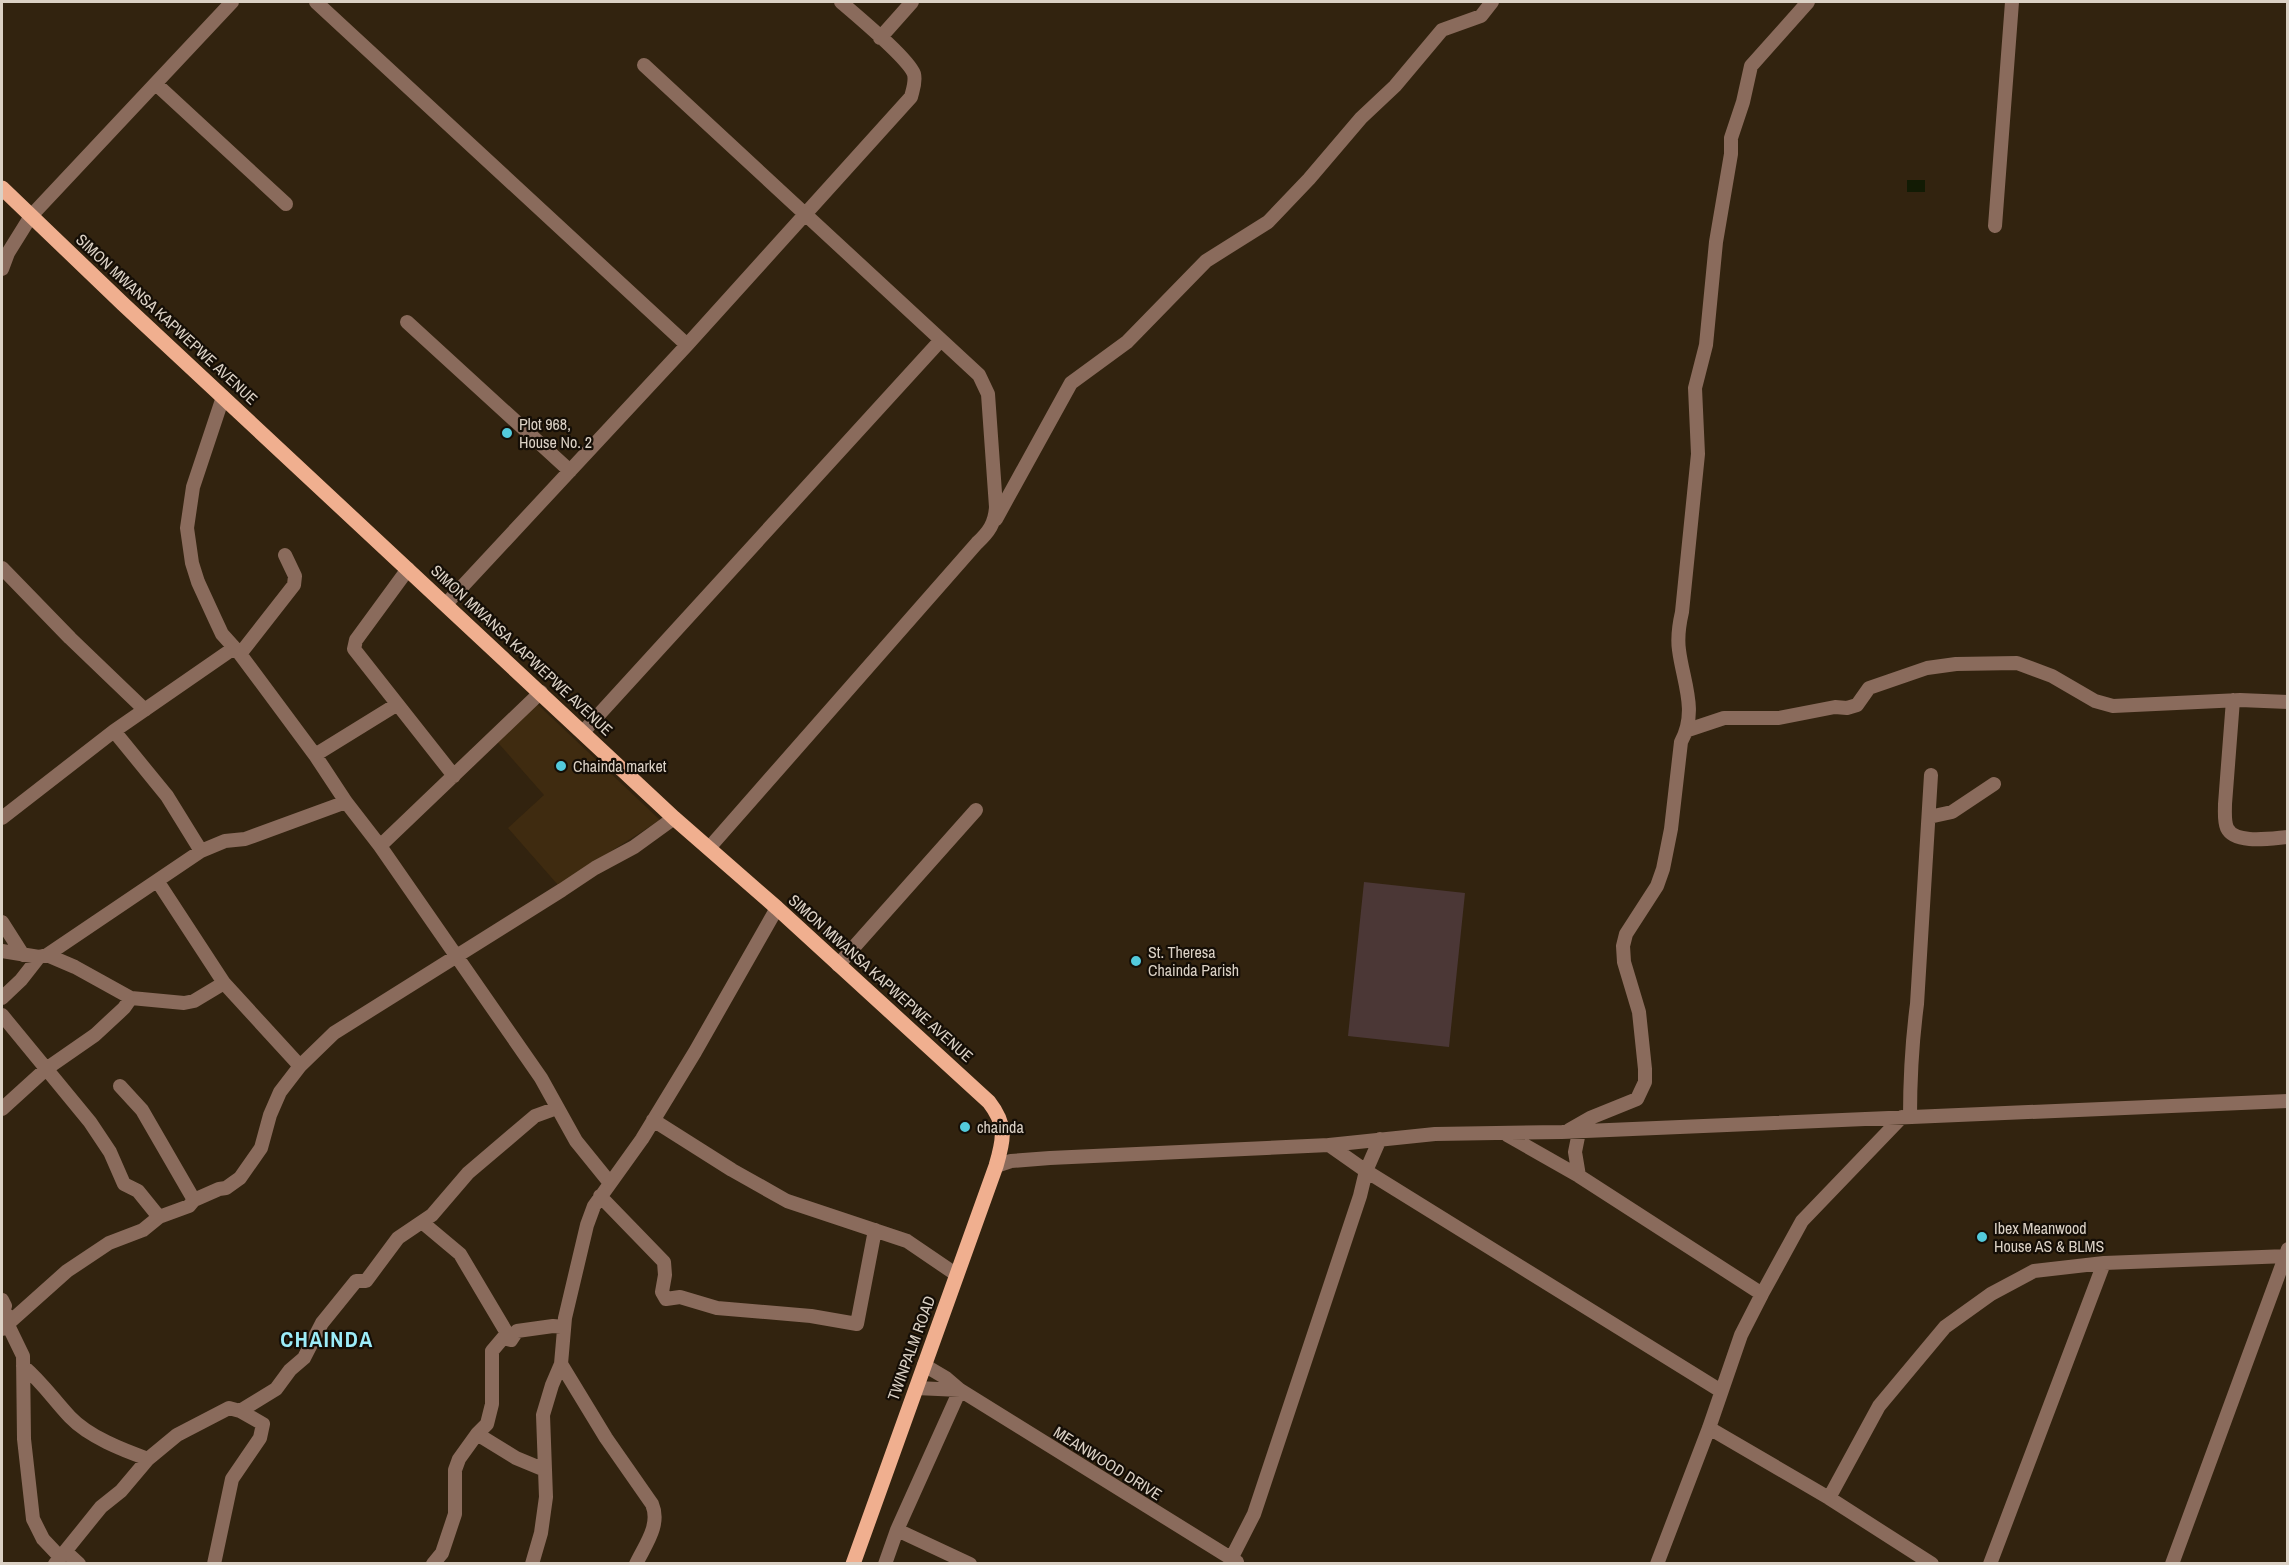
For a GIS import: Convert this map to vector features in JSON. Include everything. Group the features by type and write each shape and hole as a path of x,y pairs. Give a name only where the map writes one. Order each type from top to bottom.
{"main road":[{"name":"SIMON MWANSA KAPWEPWE AVENUE","path":"2,188 674,818 777,908 989,1102 998,1113 1003,1126 1002,1144"},
{"name":"TWINPALM ROAD","path":"854,1563 1002,1144"}],"street":[{"path":"2,269 12,245 31,216 232,2"},
{"path":"316,2 687,345"},
{"path":"446,604 687,345 911,97 915,86 915,75 910,67 901,56 841,2"},
{"path":"880,38 912,2"},
{"path":"709,848 988,533 1071,383 1127,342 1206,261 1268,222 1309,179 1360,118 1395,86 1442,30 1481,16 1492,2"},
{"path":"1562,1132 1578,1127 1590,1118 1637,1099 1645,1082 1639,1012 1624,962 1623,946 1626,934 1657,886 1663,869 1671,829 1681,742 1688,730 1689,704 1678,649 1678,630 1682,612 1698,454 1695,388 1706,345 1709,298 1731,154 1731,138 1743,102 1751,66 1808,2"},
{"path":"1995,226 2012,2"},
{"path":"644,65 979,375 988,394 996,507 995,518 988,533"},
{"path":"156,84 286,204"},
{"path":"407,322 570,471"},
{"path":"583,732 940,341"},
{"path":"224,398 193,487 187,528 188,548 198,582 222,634 315,755 380,846 541,1078 576,1141 610,1183"},
{"path":"2,818 114,731 237,651 294,585 295,576 285,555"},
{"path":"2,568 145,710"},
{"path":"408,569 354,644 356,653 454,776"},
{"path":"1688,730 1724,718 1779,718 1835,707 1847,708 1857,705 1869,688 1927,668 1956,664 2017,663 2052,676 2094,701 2113,705 2233,700 2288,702"},
{"path":"380,846 541,692"},
{"path":"2233,700 2224,815 2228,830 2245,839 2288,837"},
{"path":"315,755 396,705"},
{"path":"114,731 166,796 201,851"},
{"path":"1657,1563 1709,1428 1741,1335 1802,1221 1906,1117 1914,1041 1912,1032 1917,1004 1931,775"},
{"path":"1929,818 1958,809 1994,784"},
{"path":"2,998 43,956 158,882 201,851 225,841 245,839 346,801"},
{"path":"838,965 976,810"},
{"path":"4,1326 80,1261 109,1243 143,1230 159,1217 189,1206 194,1200 226,1188 240,1178 261,1149 274,1101 300,1066 334,1033 595,868 634,847 674,818"},
{"path":"158,882 224,983 300,1066"},
{"path":"532,1563 542,1533 544,1516 543,1415 561,1364 564,1327 587,1225 600,1196 653,1120 740,976 777,908"},
{"path":"2,922 24,956"},
{"path":"2,951 24,956 43,956 75,967 131,998 184,1003 194,1001 224,983"},
{"path":"2,1109 46,1069 95,1035 124,1008 131,998"},
{"path":"2,1015 90,1122 110,1152 124,1184 138,1191 159,1217"},
{"path":"120,1086 142,1110 194,1200"},
{"path":"996,1166 1011,1161 1050,1158 1329,1145 1435,1134 1579,1132 2288,1101"},
{"path":"240,1411 276,1389 290,1370 304,1358 322,1323 356,1281 366,1281 398,1238 423,1223 468,1173 535,1116 557,1108"},
{"path":"653,1120 732,1170 787,1201 908,1241 957,1275"},
{"path":"1579,1132 1575,1152 1580,1176"},
{"path":"1506,1134 1580,1176 1762,1294"},
{"path":"1235,1561 1254,1514 1360,1196 1366,1171 1380,1139"},
{"path":"1329,1145 1366,1171 1721,1391"},
{"path":"600,1196 664,1262 665,1275 662,1292 666,1299 680,1297 717,1308 811,1316 857,1324 875,1230"},
{"path":"423,1223 460,1254 511,1340"},
{"path":"1829,1498 1879,1406 1946,1327 1991,1294 2034,1271 2104,1263 2287,1254 2172,1563"},
{"path":"1990,1563 2104,1263"},
{"path":"2,1300 3,1310 9,1318 4,1326"},
{"path":"4,1326 20,1346 23,1366 24,1439 33,1519 44,1539 60,1557 79,1563"},
{"path":"511,1340 517,1331 553,1326 564,1327"},
{"path":"441,1561 455,1514 455,1470 459,1459 487,1424 492,1404 492,1351 503,1338 511,1340"},
{"path":"561,1364 656,1514 654,1526 636,1563"},
{"name":"MEANWOOD DRIVE","path":"924,1365 946,1378 960,1390 1235,1561"},
{"path":"23,1366 42,1382 72,1419 116,1447 148,1459"},
{"path":"885,1563 897,1530 960,1390 916,1388"},
{"path":"60,1557 101,1507 122,1491 148,1459 177,1435 229,1408 240,1411 263,1425 260,1437 232,1479 214,1563"},
{"path":"1709,1428 1829,1498 1932,1563"},
{"path":"477,1434 516,1458 545,1470"},
{"path":"897,1530 970,1563"}],"shaded area":[{"name":"Chainda market","path":"534,701 660,820 558,885 508,828 544,795 493,737"},
{"path":"1364,882 1465,893 1449,1047 1348,1036"}],"water":[{"path":"1907,180 1925,180 1925,192 1907,192"}],"place":[{"name":"Plot 968, House No. 2","path":"507,433"},
{"name":"Chainda market","path":"561,766"},
{"name":"St. Theresa Chainda Parish","path":"1136,961"},
{"name":"chainda","path":"965,1127"},
{"name":"Ibex Meanwood House AS & BLMS","path":"1982,1237"}],"district":[{"name":"CHAINDA","path":"327,1339"}]}
